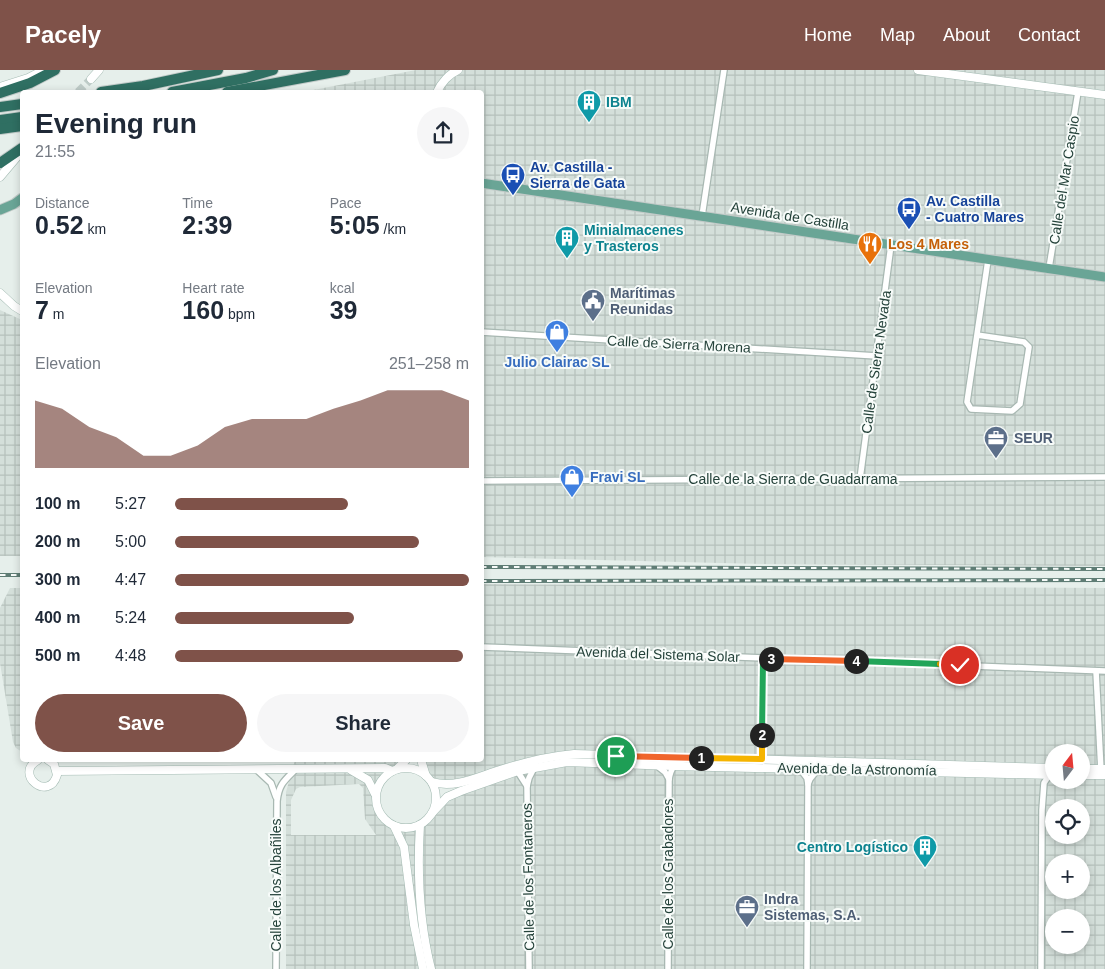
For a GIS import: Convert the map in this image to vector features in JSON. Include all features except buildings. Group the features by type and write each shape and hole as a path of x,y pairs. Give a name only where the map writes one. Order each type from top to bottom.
{"highway":[{"path":"0,93 30,83 55,70"},
{"path":"115,90 218,70"},
{"path":"183,90 246,78 273,70"},
{"path":"238,90 345,70"},
{"path":"0,107 20,104"},
{"path":"0,120 20,117"},
{"path":"0,130 20,127"},
{"path":"0,163 20,151"}],"main road":[{"name":"Avenida de Castilla","path":"484,185 1105,277"},
{"path":"0,210 20,200"}],"street":[{"path":"0,87 28,78 44,70"},
{"path":"91,78 99,70"},
{"path":"438,90 447,78 458,70"},
{"path":"702,216 724,70"},
{"path":"918,70 1105,95"},
{"name":"Calle del Mar Caspio","path":"1049,268 1078,92"},
{"path":"0,177 20,152"},
{"name":"Calle de Sierra Nevada","path":"860,479 891,245"},
{"path":"978,335 1024,342 1029,347 1020,404 1012,411 971,409 967,402 988,260"},
{"path":"0,293 20,310"},
{"name":"Calle de Sierra Morena","path":"484,332 877,356"},
{"name":"Calle de la Sierra de Guadarrama","path":"484,481 1105,477"},
{"name":"Avenida del Sistema Solar","path":"484,647 1105,671"},
{"path":"763,659 762,759 770,768"},
{"path":"1090,773 1104,772 1096,671"},
{"name":"Avenida de la Astronomía","path":"432,813 447,797 461,791 548,758 574,754 762,759 1045,772"},
{"path":"673,766 684,759 693,758"},
{"path":"750,767 762,759"},
{"path":"794,761 808,784"},
{"path":"36,762 29,771 30,779 37,785 46,787 55,780 57,772 54,764 51,762"},
{"path":"376,796 382,780 404,762"},
{"path":"422,762 426,776"},
{"name":"Avenida de la Astronomía","path":"432,782 445,785 458,784 516,769 567,762 1030,774 1045,773"},
{"name":"Calle de los Grabadores","path":"656,765 665,772 669,779"},
{"name":"Calle de los Grabadores","path":"668,969 669,779 673,766"},
{"path":"57,772 385,768 395,770 407,768 417,770 432,782 436,792 436,803 432,813 420,825 411,828 394,826 384,819 380,813 376,796 368,780 350,769"},
{"name":"Calle de los Fontaneros","path":"529,969 527,786 534,768"},
{"name":"Calle de los Albañiles","path":"276,969 278,790 281,783 296,769"},
{"name":"Calle de los Fontaneros","path":"516,769 527,786"},
{"path":"808,969 808,784 818,769"},
{"name":"Calle de los Albañiles","path":"257,770 271,783 275,790 277,801"},
{"path":"1030,774 1043,787"},
{"path":"1042,969 1042,810 1045,780"},
{"path":"420,825 419,890 431,969"},
{"path":"394,826 404,848 414,924 423,969"}],"shaded area":[{"path":"416,70 1105,70 1105,566 761,564 484,557 484,90 313,90"},
{"path":"0,310 20,319 20,556 0,556"},
{"path":"484,584 1105,588 1105,769 1090,769 1090,744 1045,744 1045,768 566,755 458,784 432,782 426,776 422,762 484,762"},
{"path":"10,588 20,588 20,751 13,742 0,663 0,608"},
{"path":"294,762 404,762 382,780 376,796 377,805 384,819 394,826 411,828 427,820 447,797 549,765 1045,775 1045,789 1090,789 1090,775 1105,775 1105,969 286,969 286,792","holes":["359,784 363,788 365,819 376,835 291,835 291,800 296,789 300,787"]}],"tunnel":[{"path":"80,90 91,79"}],"railway":[{"path":"484,567 1105,569"},
{"path":"0,575 20,575"},
{"path":"484,581 1105,580"}],"place":[{"name":"IBM","path":"589,123"},
{"name":"Av. Castilla - Sierra de Gata","path":"513,196"},
{"name":"Av. Castilla - Cuatro Mares","path":"909,230"},
{"name":"Minialmacenes y Trasteros","path":"567,259"},
{"name":"Los 4 Mares","path":"870,265"},
{"name":"Marítimas Reunidas","path":"593,322"},
{"name":"Julio Clairac SL","path":"557,353"},
{"name":"SEUR","path":"996,459"},
{"name":"Fravi SL","path":"572,498"},
{"name":"Centro Logístico","path":"925,868"},
{"name":"Indra Sistemas, S.A.","path":"747,928"}],"route":[{"path":"616,756 762,759 763,659 960,665"}]}
